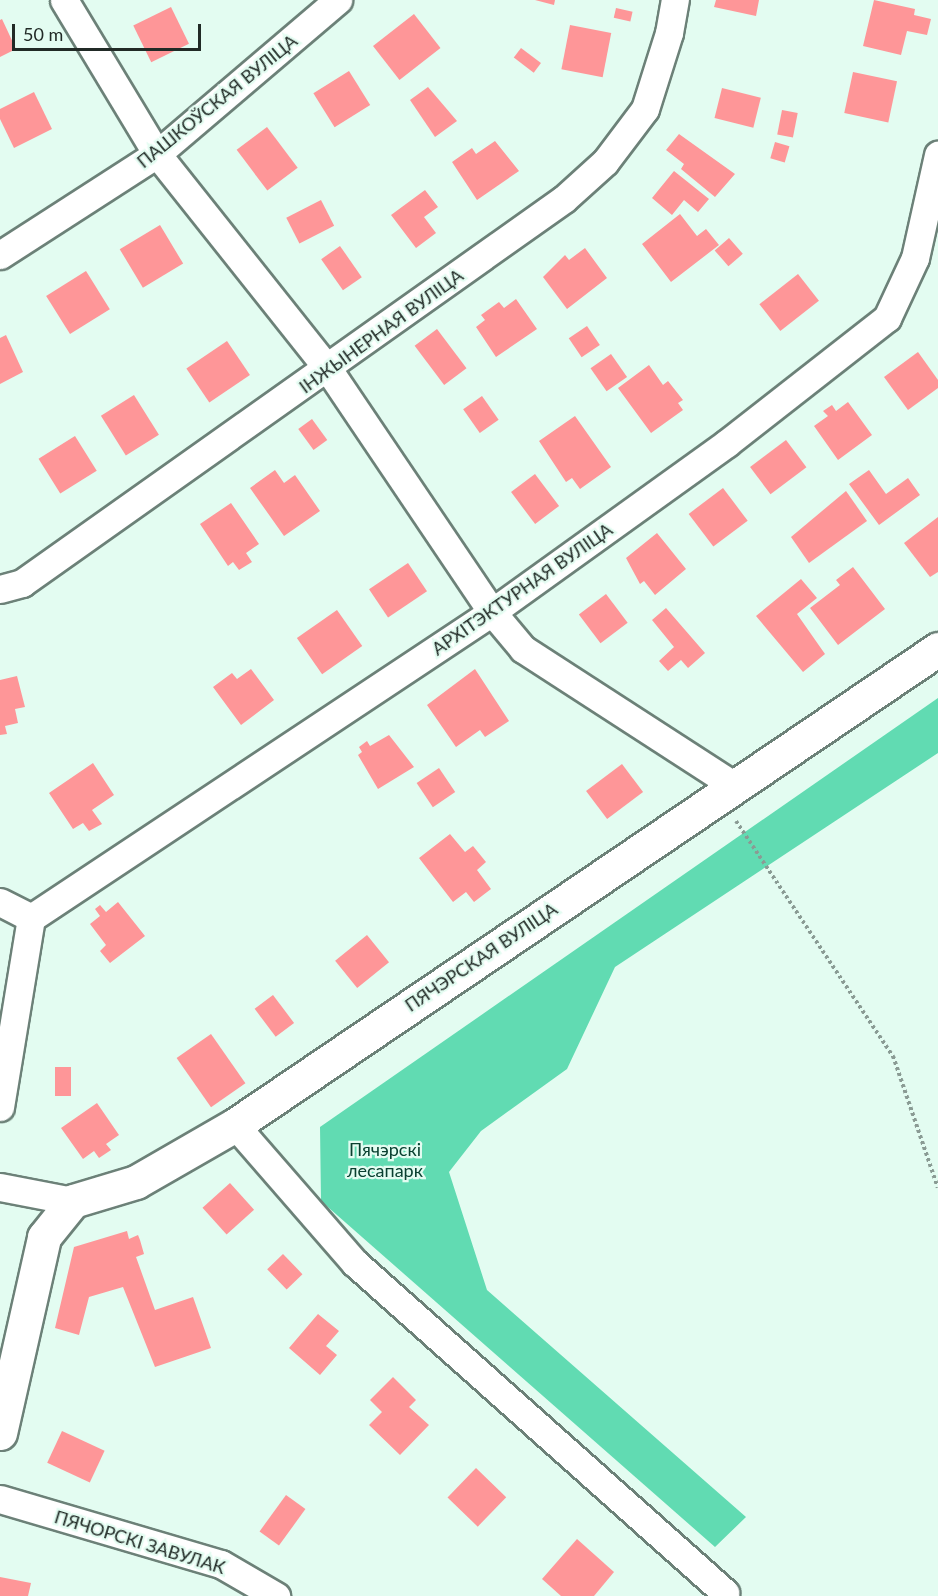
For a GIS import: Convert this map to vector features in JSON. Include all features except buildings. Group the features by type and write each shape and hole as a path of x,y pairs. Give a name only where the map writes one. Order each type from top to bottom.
{"street":[{"path":"64,0 157,154 328,369 492,612 523,650 726,790"},
{"name":"ПАШКОЎСКАЯ ВУЛІЦА","path":"0,255 157,154 338,0"},
{"name":"ІНЖЫНЕРНАЯ ВУЛІЦА","path":"0,589 22,583 328,369 564,199 605,162 645,110 669,33 675,0"},
{"name":"АРХІТЭКТУРНАЯ ВУЛІЦА","path":"31,918 492,612 727,443 886,318 915,258 938,155"},
{"name":"ПЯЧЭРСКАЯ ВУЛІЦА","path":"0,1187 73,1201 136,1182 235,1125 726,790 938,649"},
{"path":"0,902 31,918 0,1107"},
{"path":"235,1125 355,1263 725,1593"},
{"path":"0,1433 44,1237 73,1201"},
{"name":"ПЯЧОРСКІ ЗАВУЛАК","path":"0,1499 221,1564 276,1596"}],"path":[{"path":"726,790 893,1056 938,1188"}],"green space":[{"name":"Пячэрскі лесапарк","path":"938,698 938,753 615,967 567,1069 481,1131 449,1172 487,1290 746,1517 715,1547 321,1201 320,1127"}]}
